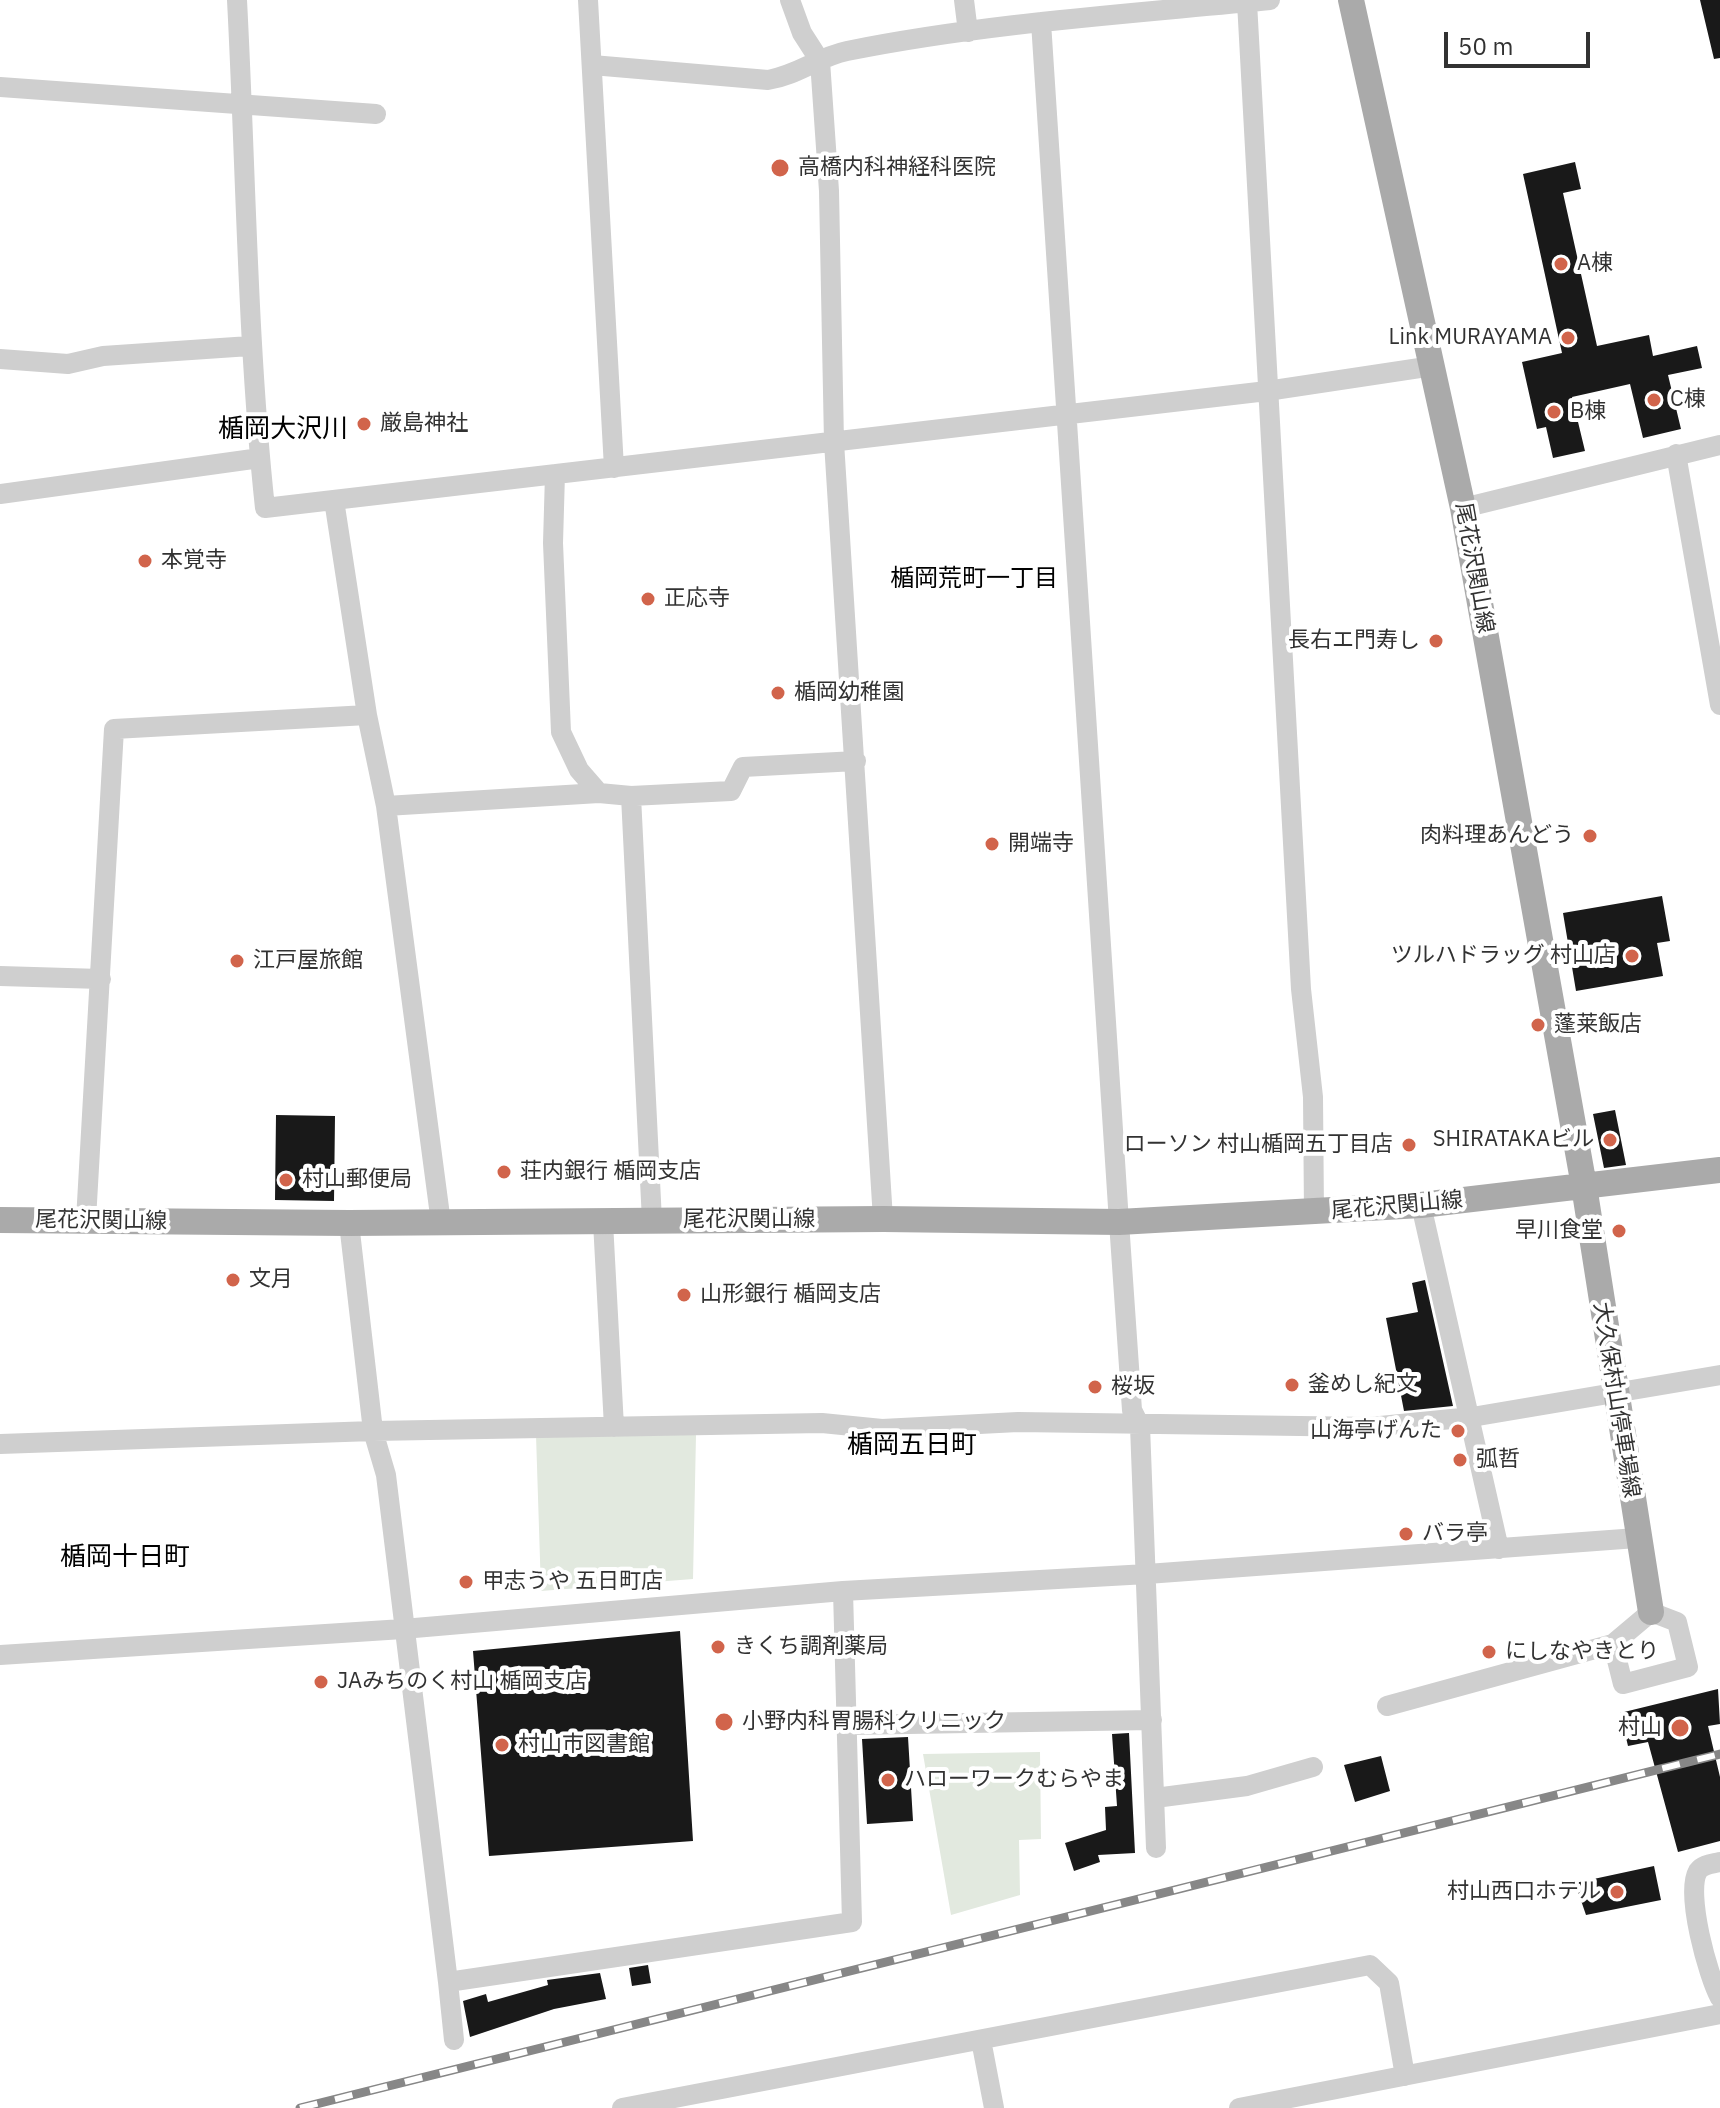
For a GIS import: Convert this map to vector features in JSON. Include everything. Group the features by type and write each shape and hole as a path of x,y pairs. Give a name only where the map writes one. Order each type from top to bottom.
{"main road":[{"name":"尾花沢関山線","path":"0,1220 441,1223 883,1219 1119,1222 1314,1214 1584,1186 1463,508 1351,0"},
{"path":"1584,1186 1720,1170"},
{"name":"大久保村山停車場線","path":"1584,1186 1651,1612"}],"street":[{"path":"237,0 250,346 265,508 1267,391 1433,366"},
{"path":"588,0 614,468"},
{"path":"790,0 802,33 820,61 829,191 834,442 883,1219"},
{"path":"964,0 968,32"},
{"path":"592,65 768,80 794,75 843,52 968,32 1270,0"},
{"path":"1247,2 1301,989 1313,1097 1314,1214"},
{"path":"1041,22 1132,1410 1140,1426 1156,1848"},
{"path":"0,87 376,114"},
{"path":"0,359 68,364 103,356 250,346"},
{"path":"1463,508 1720,445"},
{"path":"1676,454 1716,661 1720,705"},
{"path":"0,494 260,458"},
{"path":"555,474 553,543 561,732 579,770 599,793"},
{"path":"334,500 367,715 386,806 441,1223"},
{"path":"86,1220 114,729 367,715"},
{"path":"386,806 599,793 631,796 731,791 743,767 856,761"},
{"path":"631,796 652,1221"},
{"path":"0,976 101,979"},
{"path":"1421,1205 1472,1417 1499,1549"},
{"path":"603,1222 614,1427"},
{"path":"349,1223 373,1431 386,1475 454,2040"},
{"path":"0,1444 373,1431 822,1423 882,1429 1018,1422 1370,1427 1472,1417 1720,1375"},
{"path":"0,1655 403,1629 843,1591 1147,1574 1637,1538"},
{"path":"448,1982 852,1922 843,1591"},
{"path":"1387,1706 1613,1644 1651,1612 1677,1622 1688,1667 1623,1684 1613,1644"},
{"path":"847,1725 1152,1720"},
{"path":"1155,1798 1247,1786 1313,1767"},
{"path":"1720,1862 1703,1866 1696,1874 1694,1892 1708,1973 1720,1998"},
{"path":"622,2108 1370,1965 1389,1983 1405,2076"},
{"path":"1239,2108 1720,2014"},
{"path":"981,2040 994,2108"}],"shaded area":[{"path":"536,1435 696,1435 693,1579 541,1591"},
{"path":"1040,1752 1041,1839 1019,1840 1020,1895 951,1915 923,1754"}],"building":[{"path":"1700,0 1720,0 1720,58 1714,59"},
{"name":"A棟","path":"1575,162 1581,189 1563,193 1597,346 1649,335 1653,356 1697,346 1702,368 1668,375 1681,429 1643,438 1630,384 1572,397 1585,451 1553,458 1546,427 1537,429 1522,362 1562,353 1523,174"},
{"path":"1662,896 1670,941 1657,943 1663,976 1576,991 1563,913"},
{"name":"SHIRATAKAビル","path":"1615,1110 1626,1165 1604,1168 1593,1114"},
{"path":"276,1115 335,1116 334,1201 275,1200"},
{"path":"1425,1280 1453,1406 1404,1411 1386,1318 1418,1312 1412,1283"},
{"path":"680,1631 693,1841 489,1856 473,1651"},
{"path":"1718,1689 1720,1724 1708,1726 1720,1777 1720,1841 1678,1852 1648,1742 1628,1746 1620,1713"},
{"path":"1129,1733 1135,1853 1098,1855 1100,1862 1074,1871 1065,1843 1106,1830 1105,1807 1117,1806 1112,1734"},
{"path":"908,1737 913,1821 867,1824 862,1739"},
{"path":"1381,1756 1390,1791 1355,1802 1344,1765"},
{"path":"1654,1866 1661,1900 1586,1915 1575,1883"},
{"path":"648,1965 651,1983 632,1986 629,1968"},
{"path":"600,1973 606,1999 554,2009 470,2037 463,2001 486,1994 488,2002 548,1985 547,1980"}],"railway":[{"path":"300,2108 1720,1754"}],"place":[{"name":"高橋内科神経科医院","path":"780,168"},
{"name":"A棟","path":"1561,264"},
{"name":"Link MURAYAMA","path":"1568,338"},
{"name":"C棟","path":"1654,400"},
{"name":"B棟","path":"1554,412"},
{"name":"厳島神社","path":"364,424"},
{"name":"本覚寺","path":"145,561"},
{"name":"正応寺","path":"648,599"},
{"name":"長右エ門寿し","path":"1436,641"},
{"name":"楯岡幼稚園","path":"778,693"},
{"name":"肉料理あんどう","path":"1590,836"},
{"name":"開端寺","path":"992,844"},
{"name":"ツルハドラッグ 村山店","path":"1632,956"},
{"name":"江戸屋旅館","path":"237,961"},
{"name":"蓬莱飯店","path":"1538,1025"},
{"name":"SHIRATAKAビル","path":"1610,1140"},
{"name":"ローソン 村山楯岡五丁目店","path":"1409,1145"},
{"name":"荘内銀行 楯岡支店","path":"504,1172"},
{"name":"村山郵便局","path":"286,1180"},
{"name":"早川食堂","path":"1619,1231"},
{"name":"文月","path":"233,1280"},
{"name":"山形銀行 楯岡支店","path":"684,1295"},
{"name":"釜めし紀文","path":"1292,1385"},
{"name":"桜坂","path":"1095,1387"},
{"name":"山海亭げんた","path":"1458,1431"},
{"name":"弧哲","path":"1460,1460"},
{"name":"バラ亭","path":"1406,1534"},
{"name":"甲志うや 五日町店","path":"466,1582"},
{"name":"きくち調剤薬局","path":"718,1647"},
{"name":"にしなやきとり","path":"1489,1652"},
{"name":"JAみちのく村山 楯岡支店","path":"321,1682"},
{"name":"小野内科胃腸科クリニック","path":"724,1722"},
{"name":"村山","path":"1680,1728"},
{"name":"村山市図書館","path":"502,1745"},
{"name":"ハローワークむらやま","path":"888,1780"},
{"name":"村山西口ホテル","path":"1617,1892"}],"district":[{"name":"楯岡大沢川","path":"283,429"},
{"name":"楯岡荒町一丁目","path":"974,579"},
{"name":"楯岡五日町","path":"912,1445"},
{"name":"楯岡十日町","path":"125,1557"}]}
